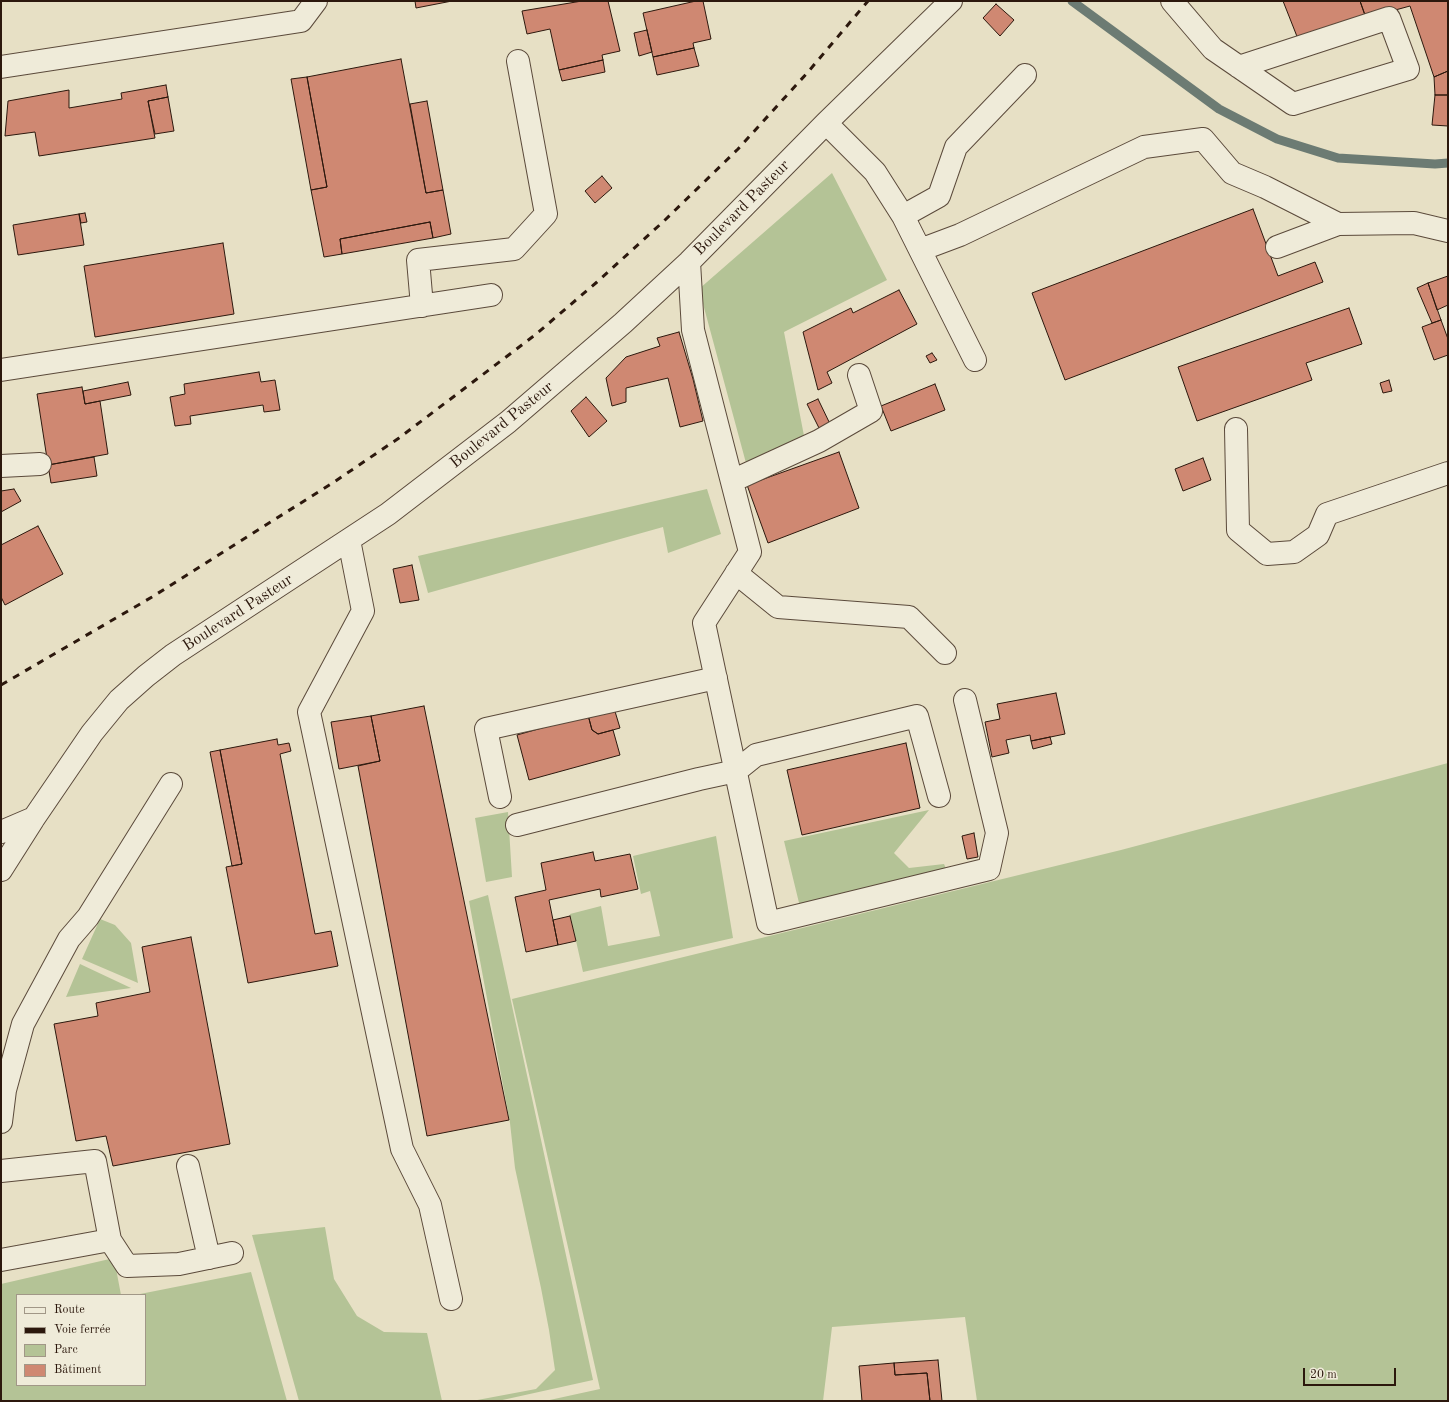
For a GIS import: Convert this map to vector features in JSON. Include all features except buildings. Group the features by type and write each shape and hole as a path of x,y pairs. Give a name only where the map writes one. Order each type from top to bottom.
{"street":[{"path":"1,67 301,21 316,1"},
{"path":"1172,1 1213,49 1239,67 1293,104 1408,69 1389,18 1239,67"},
{"name":"Boulevard Pasteur","path":"1,870 34,818 92,733 119,700 173,655 388,514 508,422 624,323 689,262 946,4"},
{"path":"422,306 418,260 514,249 546,214 518,61"},
{"path":"903,216 939,196 956,147 1025,75"},
{"path":"826,123 875,172 903,216 975,360"},
{"path":"920,250 960,235 1144,147 1203,139 1232,173 1265,186 1338,224"},
{"path":"1277,247 1338,224 1414,223 1448,231"},
{"path":"689,262 693,330 750,552 704,623 768,923 989,869 997,833 965,700"},
{"path":"1,370 491,295"},
{"path":"732,481 819,441 871,411 859,375"},
{"path":"1236,429 1238,530 1267,554 1294,552 1318,535 1327,514 1448,473"},
{"path":"1,466 40,464"},
{"path":"349,540 363,611 309,712 402,1150 430,1205 451,1299"},
{"path":"736,573 778,607 909,618 945,653"},
{"path":"500,797 486,729 716,678"},
{"path":"517,825 736,771 756,755 917,716 939,796"},
{"path":"1,1122 6,1090 23,1024 69,939 88,917 171,784"},
{"path":"1,832 34,818"},
{"path":"1,1172 96,1161 110,1240 127,1266 179,1264 232,1253"},
{"path":"188,1166 209,1258"},
{"path":"1,1260 110,1240"}],"green space":[{"path":"832,173 887,280 784,332 805,441 746,463 699,289"},
{"path":"707,489 721,534 668,553 663,527 428,593 418,556"},
{"path":"1448,763 1448,1401 977,1401 965,1317 832,1327 823,1401 545,1401 600,1389 512,999 1121,850"},
{"path":"929,810 894,853 909,868 944,864 947,871 800,907 784,841"},
{"path":"508,812 512,877 486,882 475,818"},
{"path":"716,836 733,938 583,972 570,914 601,906 608,946 660,936 650,891 641,894 633,856"},
{"path":"488,895 593,1380 498,1401 472,1401 536,1389 555,1370 541,1288 515,1168 510,1123 469,901"},
{"path":"100,919 115,925 131,943 138,983 82,959"},
{"path":"80,964 131,988 66,997"},
{"path":"325,1227 334,1279 357,1316 384,1332 427,1333 442,1401 299,1401 252,1235"},
{"path":"114,1258 121,1294 16,1294 16,1386 146,1386 146,1294 140,1294 251,1272 287,1401 1,1401 1,1284"}],"waterway":[{"path":"1072,1 1219,109 1277,139 1338,158 1435,164 1448,163"}],"railway":[{"path":"1,685 152,597 334,482 399,438 535,335 597,282 664,221 738,149 808,72 868,1"}]}
